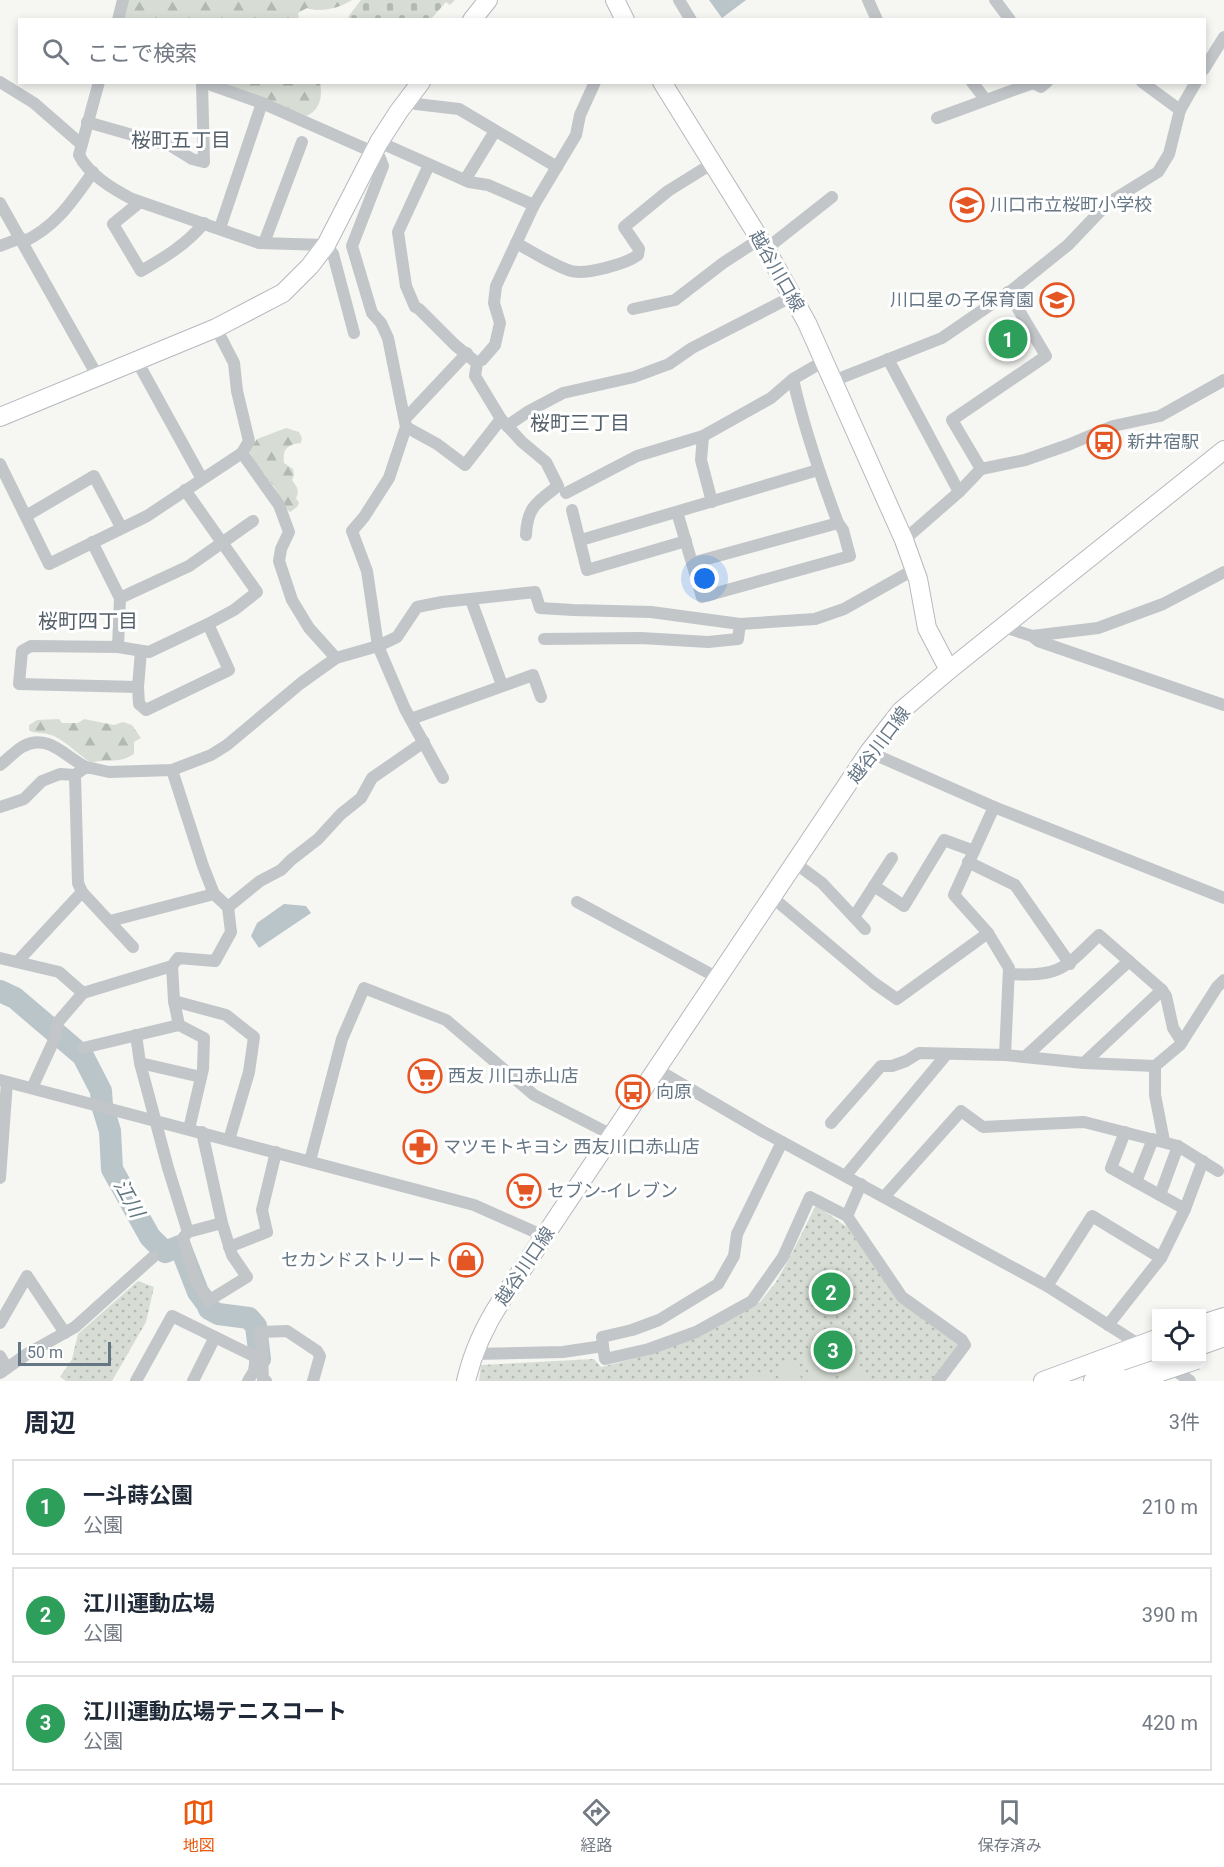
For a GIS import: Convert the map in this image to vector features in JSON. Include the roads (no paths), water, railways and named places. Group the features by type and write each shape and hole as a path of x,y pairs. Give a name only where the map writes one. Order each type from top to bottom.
{"highway":[{"path":"1206,1342 1224,1335"},
{"path":"1206,1356 1224,1349"},
{"path":"1095,1381 1152,1353"},
{"path":"1128,1381 1184,1363"}],"main road":[{"path":"474,18 488,0"},
{"path":"615,0 624,18"},
{"path":"0,417 216,327 283,293 310,266 326,245 376,147 419,84"},
{"name":"越谷川口線","path":"466,1381 473,1353 487,1322 868,752 901,711 949,670 927,628 918,579 904,540 834,381 793,296 663,84"},
{"path":"949,670 1224,450"},
{"path":"1206,1323 1224,1317"},
{"path":"1043,1381 1152,1353"}],"street":[{"path":"118,18 123,0"},
{"path":"679,0 690,18"},
{"path":"868,0 876,18"},
{"path":"994,0 1008,18"},
{"path":"1206,66 1224,37"},
{"path":"0,82 34,103 81,144"},
{"path":"98,84 79,155 84,165 115,190 140,202 259,243 326,245 333,254 354,333"},
{"path":"87,122 171,146 192,159 204,162 202,84"},
{"path":"208,84 465,180 488,185 534,205"},
{"path":"482,360 495,345 500,323 494,303 496,286 534,205 576,135 580,115 594,84"},
{"path":"974,84 985,99"},
{"path":"937,118 1027,84"},
{"path":"1145,84 1180,110"},
{"path":"834,381 942,338 1008,292 1068,245 1108,203 1158,172 1169,154 1180,110 1195,84"},
{"path":"407,99 416,104 459,109 557,167"},
{"path":"220,228 262,103"},
{"path":"465,180 495,131"},
{"path":"264,243 302,142"},
{"path":"376,147 383,166 353,241 352,252 372,313 381,322 388,338 406,423 465,465 504,423 563,393 634,377 669,364 692,348 793,296"},
{"path":"516,243 572,271 598,269 630,261 638,255 639,249 624,227 668,191 713,163"},
{"path":"429,165 398,232 406,286 415,307 477,363 475,376 504,423 546,462 558,486 536,503 526,520 526,536"},
{"path":"0,246 22,240 48,227 68,208 93,172"},
{"path":"633,309 675,300 723,263 763,244 832,197"},
{"path":"140,202 113,224 141,272 167,256 197,232 204,223"},
{"path":"0,203 98,377"},
{"path":"981,469 952,420 1046,356 1008,292"},
{"path":"0,464 49,564 147,516 242,453 249,441 237,392 234,363 216,327"},
{"path":"443,778 405,709 378,646 367,571 352,531 389,478 406,423 467,353"},
{"path":"888,359 958,492"},
{"path":"137,361 202,479"},
{"path":"567,493 636,456 703,436 771,398 793,379 824,361"},
{"path":"677,512 702,597 850,556 843,530 838,523 818,470 801,416 793,379"},
{"path":"904,540 981,469 1025,460 1113,426 1160,416 1224,380"},
{"path":"703,436 701,460 712,502"},
{"path":"242,453 279,505 289,532 281,549 279,561 292,600 309,628 336,658"},
{"path":"580,540 818,470"},
{"path":"26,516 94,476 121,527"},
{"path":"138,687 19,684 22,651 31,646 118,647 148,652 234,610 257,592 186,490"},
{"path":"572,510 587,570 686,541"},
{"path":"120,598 189,566 253,521"},
{"path":"692,563 838,523"},
{"path":"92,542 120,598 118,647"},
{"path":"0,765 26,745 42,742 60,749 75,762 109,772 172,770 201,760 227,745 301,683 336,658 378,646 397,637 417,607 442,602 535,592 540,608 651,612 740,624 815,619 844,609 915,569"},
{"path":"1032,636 1098,628 1163,604 1224,572"},
{"path":"471,600 502,685"},
{"path":"141,651 139,704 146,710 229,670 208,624"},
{"path":"544,639 641,638 708,642 738,639 740,624"},
{"path":"1004,627 1032,636 1038,641 1224,705"},
{"path":"411,719 532,675 541,697"},
{"path":"228,907 260,881 281,870 318,839 340,814 361,798 372,778 423,742"},
{"path":"868,752 994,807 1224,897"},
{"path":"0,807 24,799 42,781 60,774 75,775 86,766"},
{"path":"32,1088 54,1040 58,1022 83,993 172,966 178,958 215,961 231,932 228,907 214,894 172,770"},
{"path":"75,775 78,883 82,892 133,947"},
{"path":"994,807 954,895 988,933 1009,968 1005,1055"},
{"path":"874,886 904,906 944,840 1015,885 1070,964"},
{"path":"854,917 892,858"},
{"path":"795,863 822,884 865,929"},
{"path":"18,961 82,892"},
{"path":"110,921 214,894"},
{"path":"772,897 874,983 897,999 988,933"},
{"path":"577,902 718,978"},
{"path":"1009,974 1042,974 1061,970 1099,935 1162,990 1166,996 1173,1028 1182,1042"},
{"path":"0,958 59,972 83,993"},
{"path":"1025,1057 1129,961"},
{"path":"172,966 174,1001 179,1025"},
{"path":"831,1123 881,1066 892,1066 919,1053 1005,1055 1084,1063 1155,1066 1182,1042 1217,987 1224,980"},
{"path":"310,1161 342,1039 364,988 446,1020 534,1095 612,1135"},
{"path":"1084,1063 1162,990"},
{"path":"174,1001 226,1015 254,1037 249,1072 230,1140"},
{"path":"83,1048 179,1025 204,1038 195,1130 232,1256 247,1277 208,1301 195,1279 183,1238 188,1232 222,1223"},
{"path":"136,1035 140,1063 188,1232"},
{"path":"846,1175 946,1055"},
{"path":"140,1063 201,1077"},
{"path":"1136,1182 1159,1140 1155,1066"},
{"path":"656,1069 782,1142 1047,1286 1152,1351"},
{"path":"0,1178 4,1081 474,1205 544,1236"},
{"path":"884,1197 962,1111 983,1127 1084,1122 1179,1146 1218,1171"},
{"path":"1125,1132 1111,1168 1185,1209"},
{"path":"782,1142 737,1234 734,1256 718,1284 659,1320 632,1330 602,1337 605,1359 650,1349 696,1332 752,1301 783,1257 810,1197 847,1216 902,1297 962,1340 965,1345 938,1381"},
{"path":"1160,1195 1179,1146"},
{"path":"229,1246 267,1232 262,1210 276,1152"},
{"path":"1108,1325 1161,1258 1185,1209 1203,1161"},
{"path":"847,1216 861,1184"},
{"path":"1047,1286 1092,1216 1161,1258"},
{"path":"0,1356 4,1371 27,1354 75,1327 153,1257"},
{"path":"0,1323 27,1276 65,1333"},
{"path":"136,1381 171,1316 259,1358"},
{"path":"266,1381 263,1380 259,1358 261,1332 287,1331 317,1351 320,1356 313,1381"},
{"path":"193,1381 215,1337"},
{"path":"473,1353 563,1352 603,1346"},
{"path":"248,1381 259,1358"},
{"path":"1168,1363 1190,1381"}],"waterway":[{"name":"江川","path":"0,991 15,998 83,1056 101,1091 102,1105 110,1131 112,1169 150,1237 165,1252 180,1246 198,1292 209,1309 218,1314 249,1318 256,1326 260,1359"}],"place":[{"name":"川口市立桜町小学校","path":"967,205"},
{"name":"川口星の子保育園","path":"1057,300"},
{"name":"一斗蒔公園","path":"1008,339"},
{"name":"新井宿駅","path":"1104,442"},
{"name":"西友 川口赤山店","path":"425,1076"},
{"name":"向原","path":"633,1092"},
{"name":"マツモトキヨシ 西友川口赤山店","path":"420,1147"},
{"name":"セブン-イレブン","path":"524,1191"},
{"name":"セカンドストリート","path":"466,1260"},
{"name":"江川運動広場","path":"831,1292"},
{"name":"江川運動広場テニスコート","path":"833,1350"}],"district":[{"name":"桜町五丁目","path":"181,140"},
{"name":"桜町三丁目","path":"580,423"},
{"name":"桜町四丁目","path":"88,621"}]}
